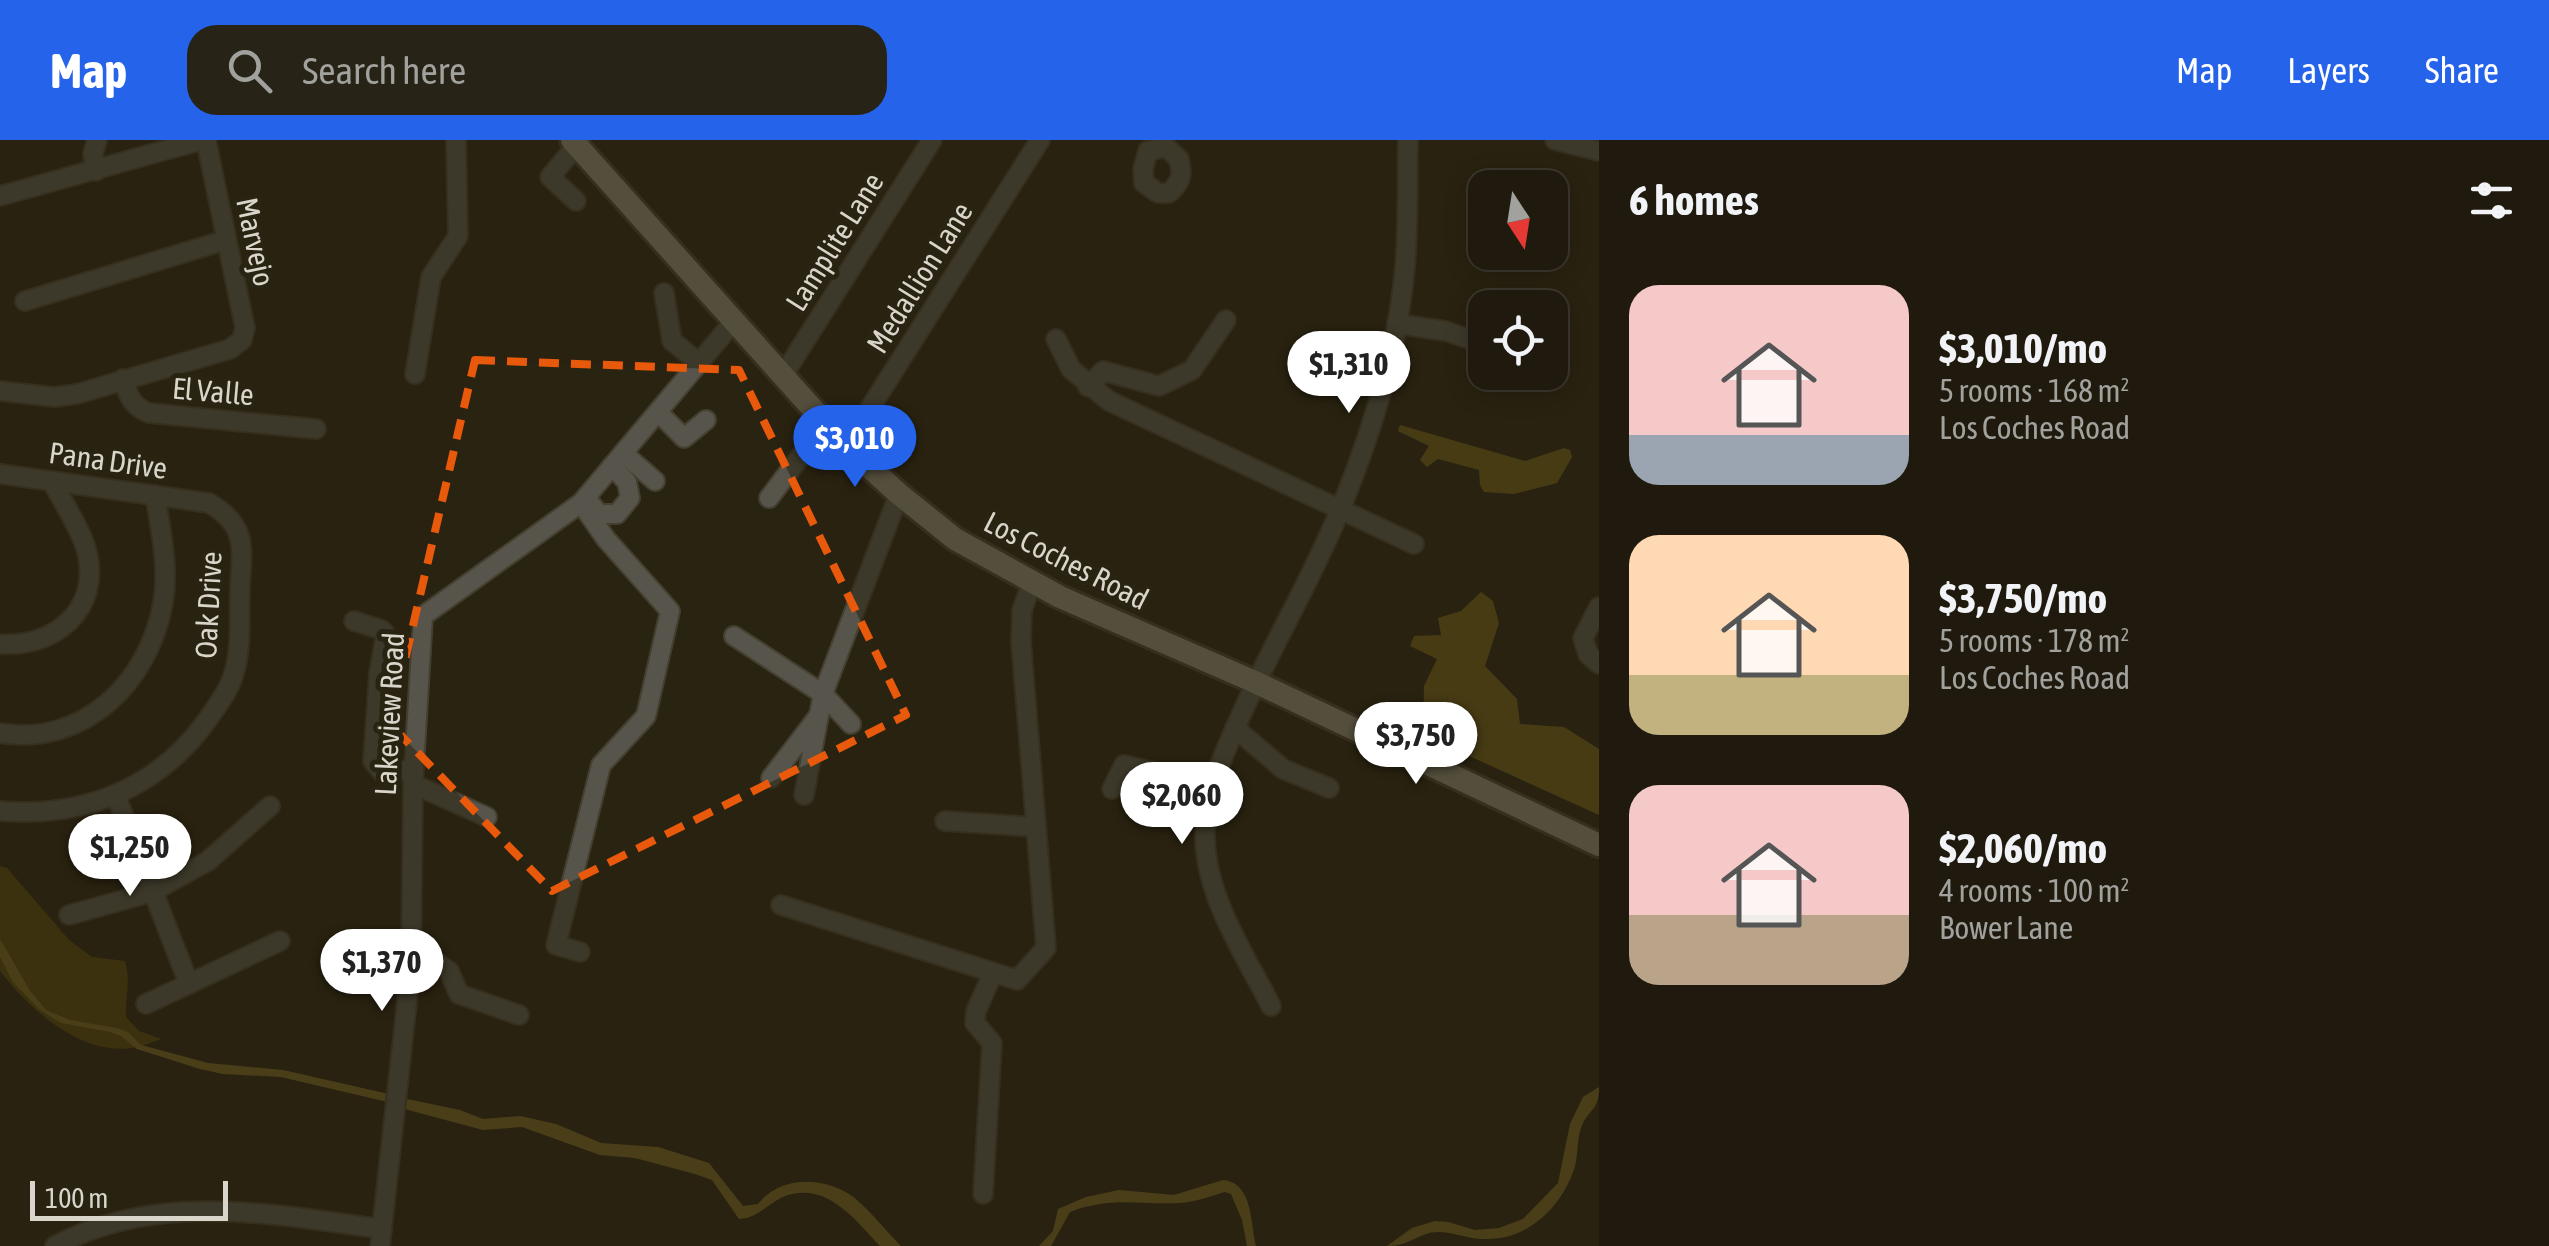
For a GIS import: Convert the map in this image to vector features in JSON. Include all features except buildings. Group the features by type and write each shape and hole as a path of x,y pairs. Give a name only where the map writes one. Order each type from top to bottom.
{"main road":[{"name":"Los Coches Road","path":"576,142 846,446 898,494 956,538 1032,583 1255,682 1599,844"}],"street":[{"path":"96,171 92,154 97,140"},
{"path":"0,196 204,140"},
{"name":"Marvejo","path":"123,380 230,348 242,340 245,328 204,140"},
{"path":"415,374 432,277 458,236 456,140"},
{"name":"Lamplite Lane","path":"784,374 932,140"},
{"name":"Medallion Lane","path":"846,446 1040,140"},
{"path":"1271,1006 1219,901 1211,876 1205,840 1212,785 1255,682 1342,508 1380,400 1397,324 1404,269 1408,140"},
{"path":"1555,140 1599,151"},
{"path":"576,142 550,178 576,200"},
{"path":"26,300 226,240"},
{"path":"664,292 672,341 699,362"},
{"name":"Lakeview Road","path":"381,1237 412,946 413,776 422,616 584,500 735,320"},
{"path":"1088,387 1103,371 1159,386 1192,370 1226,320"},
{"path":"1397,324 1446,331 1468,339"},
{"path":"1056,338 1067,364 1108,402 1414,544"},
{"path":"0,392 54,398 123,380"},
{"name":"El Valle","path":"123,380 128,396 149,413 316,429"},
{"path":"658,412 684,438 706,420"},
{"path":"769,498 826,424"},
{"path":"618,459 655,480"},
{"path":"584,500 599,514 617,514 630,498 618,459"},
{"name":"Pana Drive","path":"0,474 208,503"},
{"path":"0,644 22,646 48,638 69,622 88,588 87,552 52,481"},
{"path":"804,794 822,694 898,494"},
{"path":"0,733 35,735 75,725 104,708 131,682 150,649 163,602 165,558 155,495"},
{"path":"580,952 556,945 601,765 646,716 670,611 598,529 584,500"},
{"name":"Oak Drive","path":"0,811 53,810 116,796 164,765 192,739 216,707 235,672 242,542 228,515 208,503"},
{"path":"782,905 1017,980 1046,948 1021,642 1022,610 1032,583"},
{"path":"1599,608 1583,638 1588,654 1599,664"},
{"path":"354,621 386,635 373,761 382,772 413,776 487,818"},
{"path":"734,636 822,694 851,724"},
{"path":"771,778 820,714"},
{"path":"1236,728 1283,769 1328,788"},
{"path":"1112,789 1124,765 1212,785"},
{"path":"116,796 189,984"},
{"path":"69,915 152,892 208,861 270,806"},
{"path":"945,821 1036,827"},
{"path":"146,1004 280,942"},
{"path":"412,946 448,971 460,994 519,1016"},
{"path":"983,1194 992,1043 975,1022 993,973"},
{"path":"55,1246 76,1234 128,1219 207,1209 255,1212 381,1237"}],"highlighted area":[{"path":"475,360 739,370 906,715 552,891 390,724"}],"shaded area":[{"path":"1400,425 1525,461 1564,448 1570,450 1572,457 1557,483 1514,494 1484,492 1479,470 1438,459 1427,467 1420,460 1429,446 1398,431"},
{"path":"1481,592 1493,601 1499,623 1485,666 1517,699 1520,724 1564,727 1599,749 1599,815 1423,735 1424,686 1437,659 1410,646 1414,636 1441,635 1438,618 1461,611"},
{"path":"0,866 7,868 69,940 92,957 125,961 126,1017 139,1031 161,1039 131,1048 93,1044 57,1026 12,985 0,971"},
{"path":"0,939 30,991 46,1010 70,1020 128,1032 141,1045 208,1063 283,1070 393,1095 392,1103 281,1077 200,1069 137,1049 110,1032 61,1023 39,1009 13,982 0,957"},
{"path":"1599,1087 1595,1105 1581,1128 1569,1181 1542,1218 1500,1238 1478,1239 1438,1232 1387,1246 1412,1228 1435,1221 1475,1230 1499,1228 1523,1219 1558,1183 1570,1124 1583,1097"},
{"path":"402,1098 483,1119 520,1116 556,1124 601,1143 658,1147 709,1163 743,1206 758,1204 779,1187 792,1183 833,1186 857,1200 901,1246 880,1246 840,1207 816,1194 788,1195 753,1216 739,1219 712,1180 635,1158 600,1155 522,1127 483,1130 401,1108"},
{"path":"1223,1180 1233,1183 1245,1197 1256,1246 1247,1246 1242,1220 1231,1194 1225,1192 1185,1202 1085,1207 1070,1212 1051,1246 1039,1246 1053,1231 1058,1209 1086,1197 1119,1190 1174,1195"}]}
